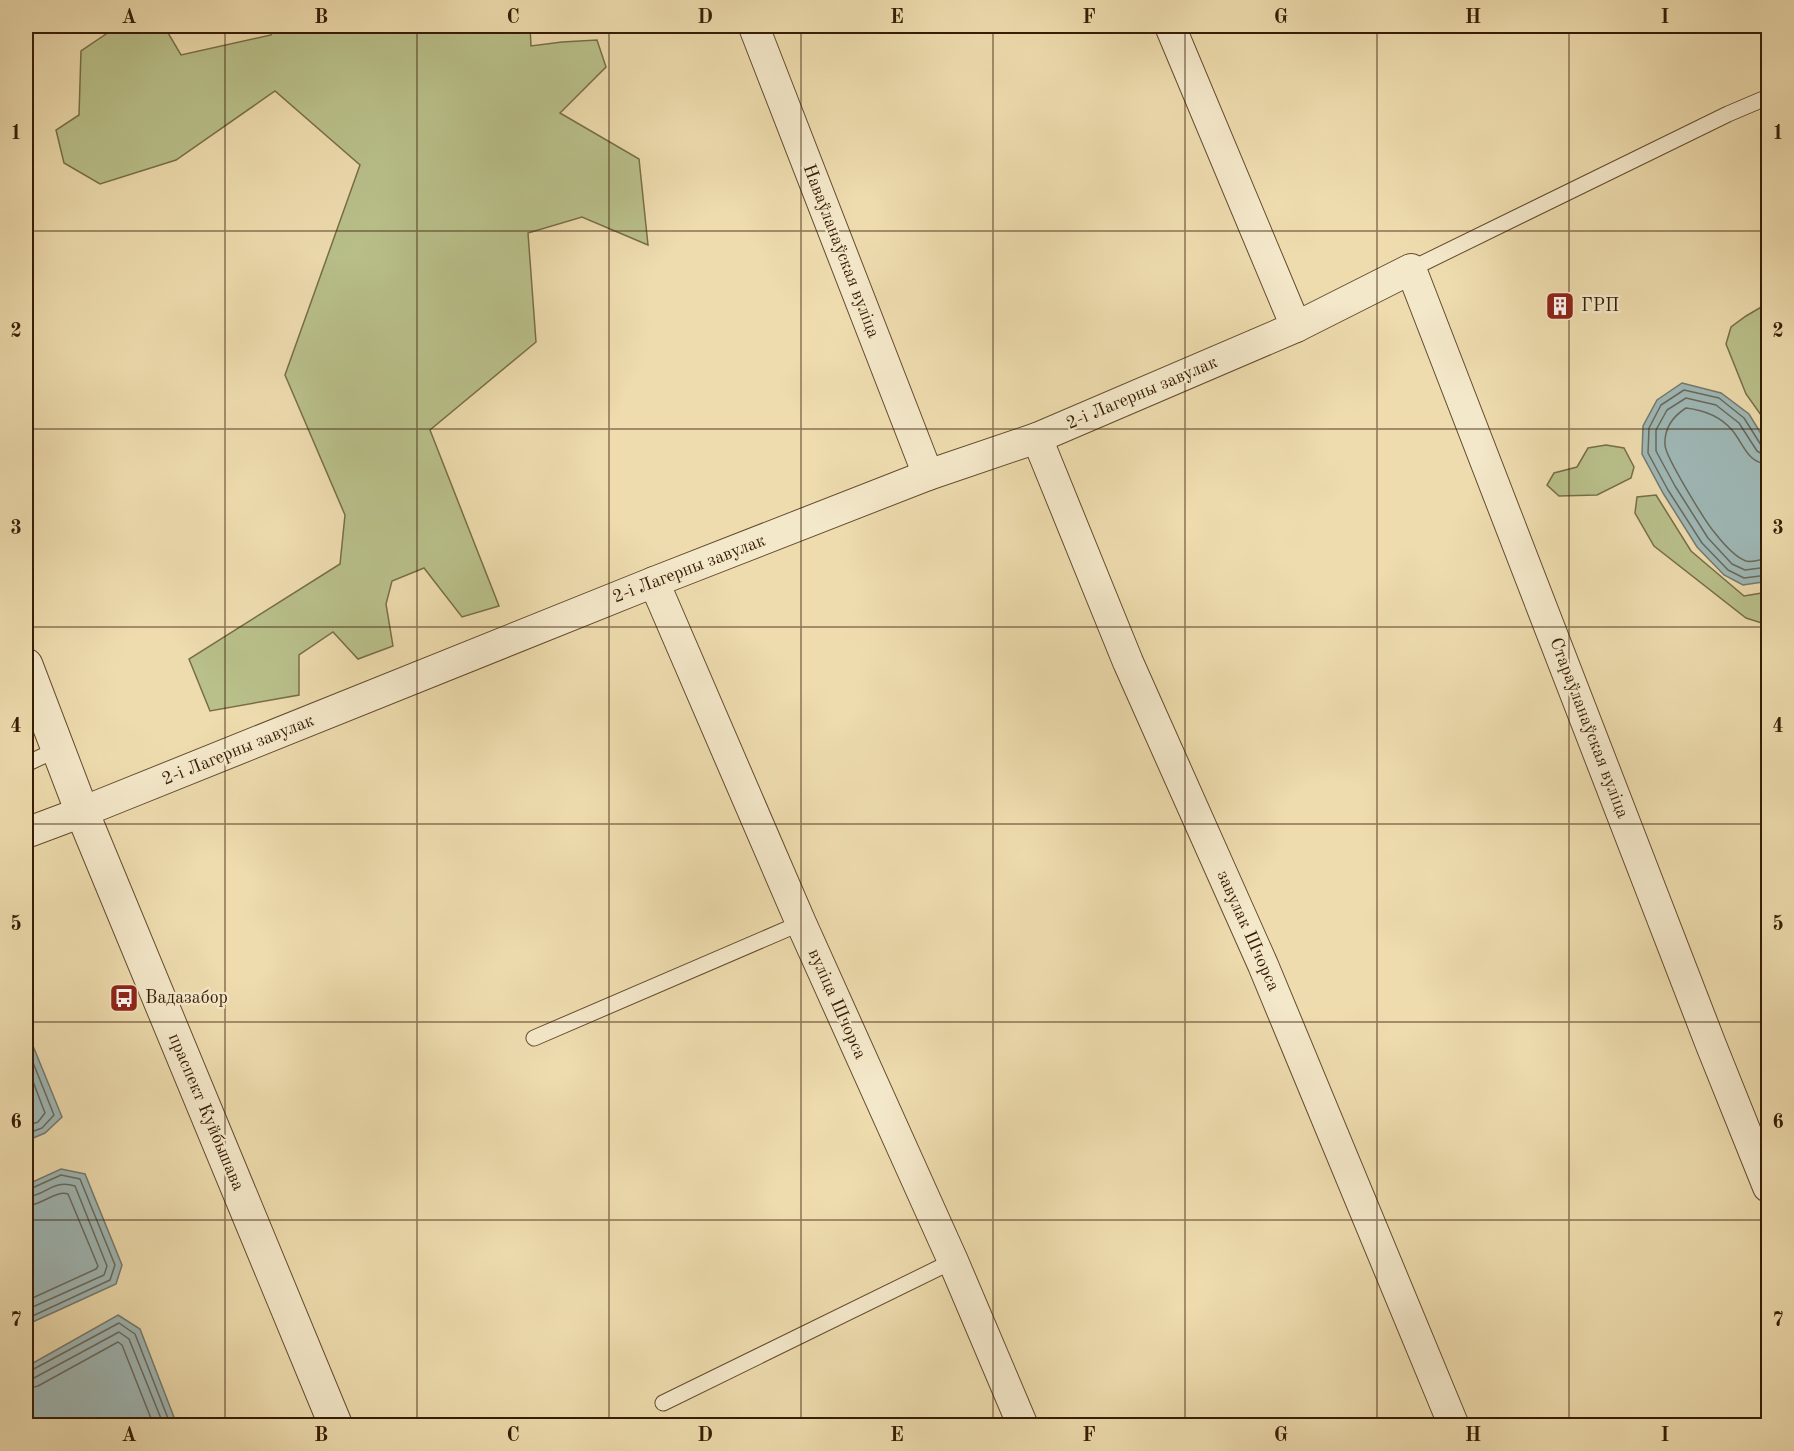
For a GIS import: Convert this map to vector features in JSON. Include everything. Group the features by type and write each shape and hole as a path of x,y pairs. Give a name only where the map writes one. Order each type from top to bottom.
{"street":[{"path":"1170,26 1296,327"},
{"name":"Наваўланаўская вуліца","path":"754,27 928,475"},
{"name":"2-і Лагерны завулак","path":"26,833 654,582 928,475 1037,438 1296,327 1411,269"},
{"name":"Стараўланаўская вуліца","path":"1411,269 1768,1187"},
{"name":"завулак Шчорса","path":"1037,438 1128,662 1263,965 1454,1425"},
{"name":"вуліца Шчорса","path":"654,582 801,923 953,1261 1023,1425"},
{"name":"праспект Куйбышава","path":"26,665 82,812 336,1425"}],"lane":[{"path":"1411,269 1728,114 1768,97"},
{"path":"26,762 58,749"},
{"path":"534,1038 801,923"},
{"path":"663,1403 953,1261"}],"green space":[{"path":"118,26 164,26 181,55 271,35 271,26 530,26 531,46 597,40 606,67 560,113 639,159 648,245 582,217 528,233 536,342 430,430 499,606 462,617 424,568 392,581 386,604 393,646 358,659 333,632 299,655 299,695 210,711 189,659 340,564 345,515 285,375 360,165 275,91 176,160 100,184 64,163 56,130 79,115 81,51"},
{"path":"1768,303 1768,425 1746,394 1726,344 1731,327"},
{"path":"1606,445 1624,448 1634,467 1631,478 1597,495 1559,496 1547,485 1554,473 1577,467 1588,448"},
{"path":"1656,495 1691,551 1744,596 1768,592 1768,625 1746,618 1654,546 1635,513 1637,497"}],"water":[{"path":"1682,383 1721,393 1749,414 1768,445 1768,580 1743,585 1724,575 1697,547 1642,454 1643,426 1657,400"},
{"path":"26,1038 31,1041 62,1117 45,1133 26,1141"},
{"path":"61,1169 85,1174 122,1265 116,1284 26,1325 26,1185"},
{"path":"118,1315 140,1329 177,1425 26,1425 26,1367"}],"place":[{"name":"ГРП","path":"1560,306"},
{"name":"Вадазабор","path":"124,998"}]}
